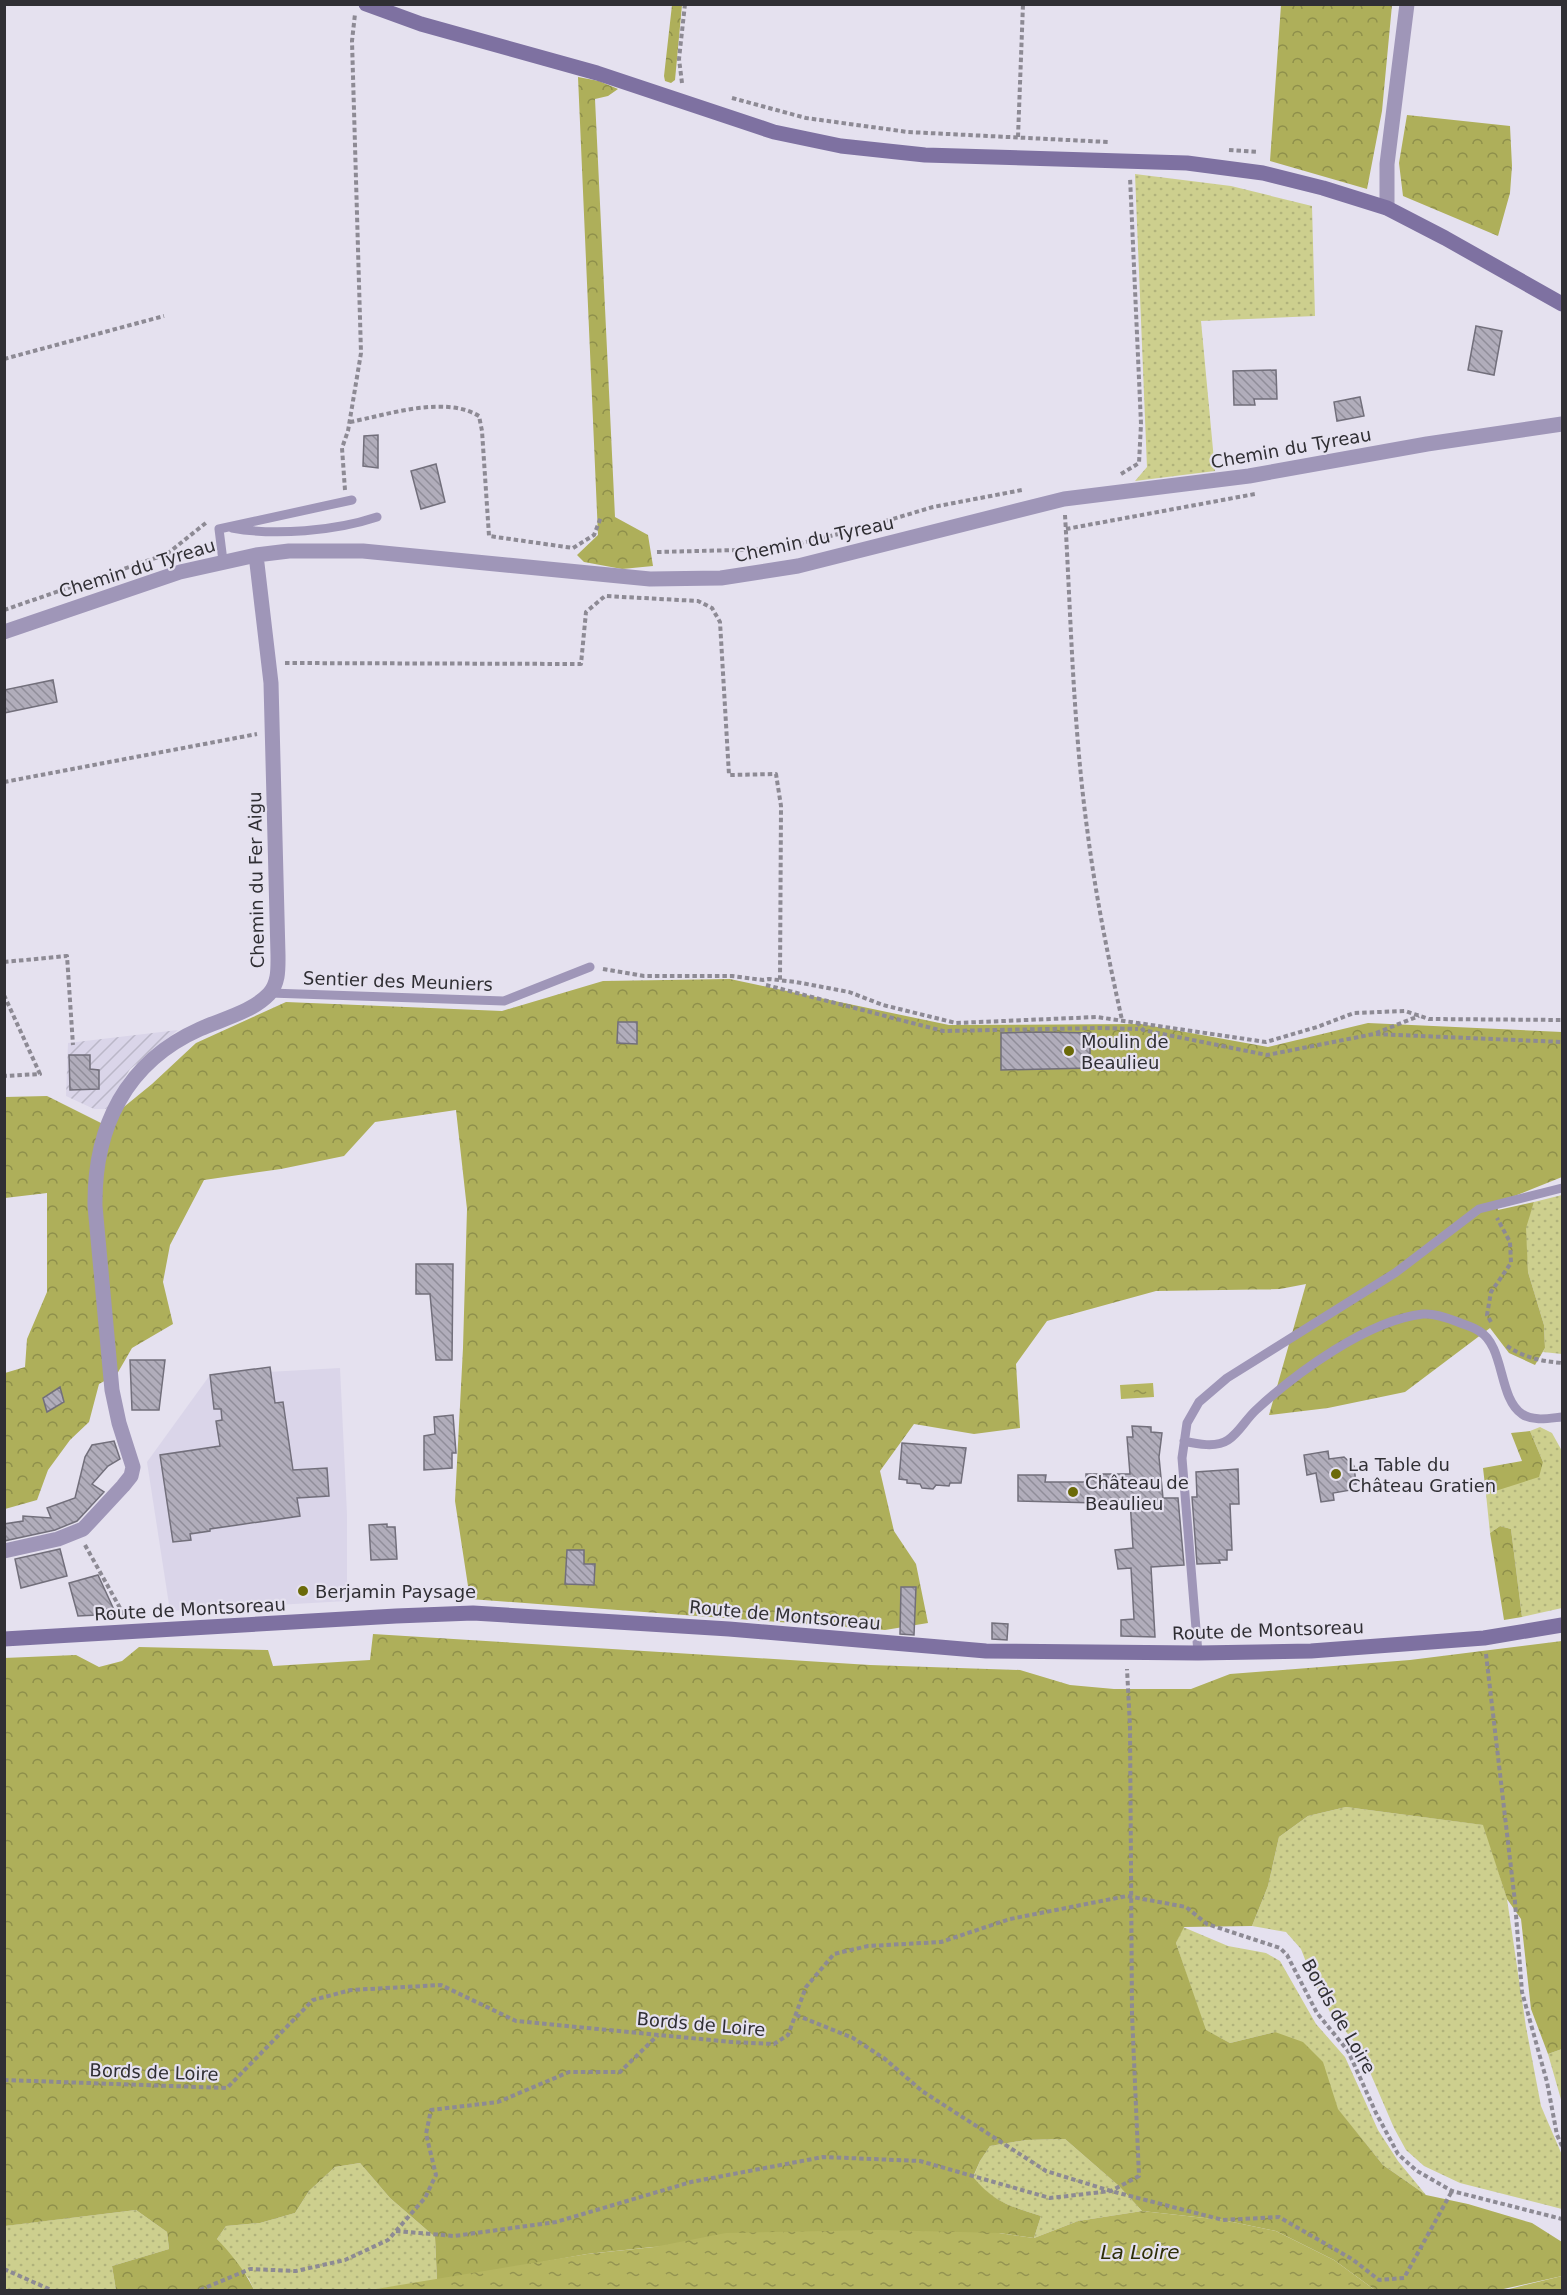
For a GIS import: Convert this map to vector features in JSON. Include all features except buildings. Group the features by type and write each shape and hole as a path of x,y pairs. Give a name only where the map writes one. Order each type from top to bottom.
{"main road":[{"path":"366,4 421,24 597,73 774,132 829,144 925,155 1187,163 1263,173 1323,188 1387,208 1563,304"},
{"name":"Route de Montsoreau","path":"4,1639 473,1613 729,1629 986,1651 1198,1653 1311,1651 1484,1638 1563,1625"}],"street":[{"path":"1387,208 1387,164 1407,4"},
{"name":"Chemin du Tyreau","path":"4,632 180,572 256,555 289,551 363,551 650,579 721,578 828,559 1064,500 1249,476 1427,444 1563,424"},
{"name":"Chemin du Fer Aigu","path":"78,1533 110,1501 130,1476 133,1467 119,1423 112,1390 99,1257 95,1178 107,1125 123,1093 146,1064 179,1039 242,1011 270,993 277,980 273,731 256,555"},
{"path":"4,1551 78,1533"}],"lane":[{"path":"223,561 219,529 348,497"},
{"path":"226,527 253,532 307,529 359,523 377,517"},
{"name":"Sentier des Meuniers","path":"270,993 504,1001 590,967"},
{"path":"1198,1653 1182,1458 1187,1423 1199,1402 1212,1389 1395,1273 1479,1209 1563,1188"},
{"path":"1184,1441 1204,1445 1227,1441 1287,1382 1318,1360 1356,1338 1394,1321 1427,1313 1446,1317 1481,1331 1493,1347 1514,1405 1522,1414 1537,1418 1563,1417"}],"path":[{"path":"348,497 342,448 350,422 361,353 352,41 356,4"},
{"path":"685,4 679,59 681,83 690,86"},
{"path":"1018,137 1023,4"},
{"path":"729,98 806,118 908,132 1117,142"},
{"path":"1223,149 1258,152"},
{"path":"1115,475 1125,473 1139,463 1141,424 1129,161"},
{"path":"4,359 164,316"},
{"path":"350,422 424,407 468,410 479,416 483,431 489,536 573,548 594,535 601,517"},
{"path":"657,552 777,549 859,530 933,507 1025,490"},
{"path":"1064,500 1074,685 1087,827 1108,960 1122,1020"},
{"path":"4,610 166,554 211,519"},
{"path":"268,663 581,664 586,612 605,596 698,601 712,608 720,622 729,775 776,774 781,806 780,980"},
{"path":"4,782 273,731"},
{"path":"4,962 67,956 73,1044"},
{"path":"590,967 644,976 732,976 763,981 780,980 842,990 883,1005 956,1023 1097,1017 1266,1042 1354,1013 1405,1011 1429,1018 1563,1020"},
{"path":"766,985 943,1031 1100,1028 1140,1030 1267,1055 1374,1034 1420,1016"},
{"path":"4,995 40,1074 4,1076"},
{"path":"1137,1022 1140,1030"},
{"path":"1374,1034 1563,1042"},
{"path":"1490,1206 1510,1242 1511,1263 1491,1292 1487,1315 1492,1324"},
{"path":"1503,1343 1520,1355 1563,1363"},
{"path":"78,1533 123,1613 129,1632"},
{"path":"1484,1638 1515,1902 1522,1992 1547,2082 1557,2134 1563,2146"},
{"path":"396,2231 454,2236 556,2222 691,2182 823,2157 920,2161 1050,2198 1111,2192 1139,2176 1132,2014 1130,1726 1127,1653"},
{"name":"Bords de Loire","path":"4,2080 227,2088 313,2000 351,1990 441,1985 516,2020 774,2044 788,2035 806,1987 834,1954 868,1946 941,1941 1010,1919 1127,1896 1186,1907 1207,1924 1280,1948 1287,1955 1317,2013 1348,2052 1398,2154 1417,2171 1452,2191 1563,2219"},
{"path":"796,2015 853,2038 885,2059 922,2091 1046,2171 1111,2192 1223,2220 1279,2217 1352,2259 1379,2280 1404,2278 1452,2191"},
{"path":"200,2290 250,2269 296,2271 345,2260 388,2240 425,2198 436,2175 426,2134 431,2110 498,2102 569,2072 620,2072 658,2035"},
{"path":"4,2269 51,2290"}],"shaded area":[{"path":"178,1030 130,1069 106,1109 94,1109 66,1096 68,1043"},
{"path":"340,1368 347,1514 347,1601 170,1611 147,1462 210,1375"}],"green space":[{"path":"672,5 682,5 675,80 671,83 665,81 664,76"},
{"path":"1281,5 1392,5 1382,111 1367,189 1270,161"},
{"path":"578,77 599,81 618,89 608,96 595,99 615,517 648,535 653,566 622,569 584,562 577,555 598,535"},
{"path":"1407,115 1510,126 1512,166 1510,193 1498,236 1403,196 1399,163"},
{"path":"1135,174 1231,186 1312,206 1315,316 1201,321 1215,471 1135,481 1147,467"},
{"path":"730,979 949,1025 1141,1024 1268,1047 1368,1023 1562,1032 1562,1177 1497,1203 1498,1210 1534,1202 1526,1228 1528,1272 1544,1325 1545,1348 1535,1365 1509,1353 1490,1328 1405,1392 1328,1408 1269,1415 1306,1284 1280,1289 1156,1291 1047,1321 1016,1364 1020,1428 974,1434 914,1424 880,1471 894,1531 916,1564 928,1623 885,1630 470,1599 455,1501 467,1209 456,1110 375,1122 344,1156 281,1169 204,1180 170,1245 163,1282 173,1324 132,1348 117,1374 99,1384 89,1422 70,1440 48,1470 37,1500 5,1509 5,1373 25,1367 27,1339 47,1292 47,1193 5,1198 5,1097 47,1096 103,1124 152,1084 196,1043 286,1002 502,1011 603,981"},
{"path":"1562,1195 1562,1354 1543,1352 1545,1348 1544,1325 1528,1272 1525,1227 1534,1202"},
{"path":"1540,1427 1552,1433 1562,1451 1562,1608 1522,1617 1511,1529 1500,1526 1490,1533 1486,1494 1543,1462 1530,1431"},
{"path":"1530,1431 1543,1462 1539,1477 1486,1494 1483,1468 1522,1461 1511,1433"},
{"path":"1500,1526 1511,1529 1522,1617 1504,1620 1490,1533"},
{"path":"373,1634 870,1665 1020,1670 1070,1685 1114,1689 1191,1689 1230,1674 1410,1660 1562,1641 1562,2049 1548,2054 1531,2009 1521,1919 1507,1899 1483,1825 1346,1807 1308,1816 1279,1837 1268,1886 1252,1926 1184,1927 1176,1943 1206,2030 1230,2043 1275,2032 1303,2042 1323,2062 1338,2109 1383,2165 1426,2195 1468,2204 1532,2223 1562,2242 1562,2276 1499,2290 1375,2290 1334,2260 1276,2231 1223,2220 1142,2211 1119,2186 1065,2139 1026,2140 990,2146 973,2177 996,2198 1041,2216 1034,2238 999,2233 954,2233 653,2247 587,2254 437,2281 435,2237 390,2198 360,2163 335,2167 309,2191 295,2213 260,2223 226,2226 217,2239 238,2263 254,2290 116,2290 112,2266 169,2249 167,2232 136,2210 5,2226 4,1658 76,1655 99,1667 122,1661 139,1647 268,1650 273,1666 370,1660"},
{"path":"1346,1807 1484,1825 1507,1899 1526,2027 1541,2106 1562,2155 1562,2209 1460,2183 1424,2166 1406,2150 1394,2128 1360,2049 1330,2012 1313,1980 1301,1949 1286,1932 1252,1926 1268,1886 1279,1837 1308,1816"},
{"path":"1183,1927 1228,1946 1266,1953 1280,1961 1316,2024 1345,2057 1378,2130 1398,2161 1426,2195 1383,2165 1275,2032 1230,2043 1205,2030 1176,1943"},
{"path":"1562,2049 1562,2103 1548,2054"},
{"path":"1065,2139 1119,2186 1142,2211 1078,2221 1034,2238 1041,2216 996,2198 973,2178 990,2146 1026,2140"},
{"path":"360,2163 390,2198 435,2237 437,2281 370,2290 254,2290 249,2279 217,2239 226,2226 260,2223 295,2213 309,2191 335,2167"},
{"path":"136,2210 167,2232 169,2249 112,2266 116,2290 5,2289 4,2226"}],"water":[{"path":"1153,1383 1154,1397 1121,1399 1120,1385"},
{"name":"La Loire","path":"1142,2211 1223,2220 1276,2231 1334,2260 1375,2290 370,2290 587,2254 654,2247 726,2233 878,2230 999,2233 1034,2238 1078,2221"},
{"path":"1562,2276 1562,2290 1505,2290"}],"place":[{"name":"Moulin de Beaulieu","path":"1069,1051"},
{"name":"La Table du Château Gratien","path":"1336,1474"},
{"name":"Château de Beaulieu","path":"1073,1492"},
{"name":"Berjamin Paysage","path":"303,1591"}]}
